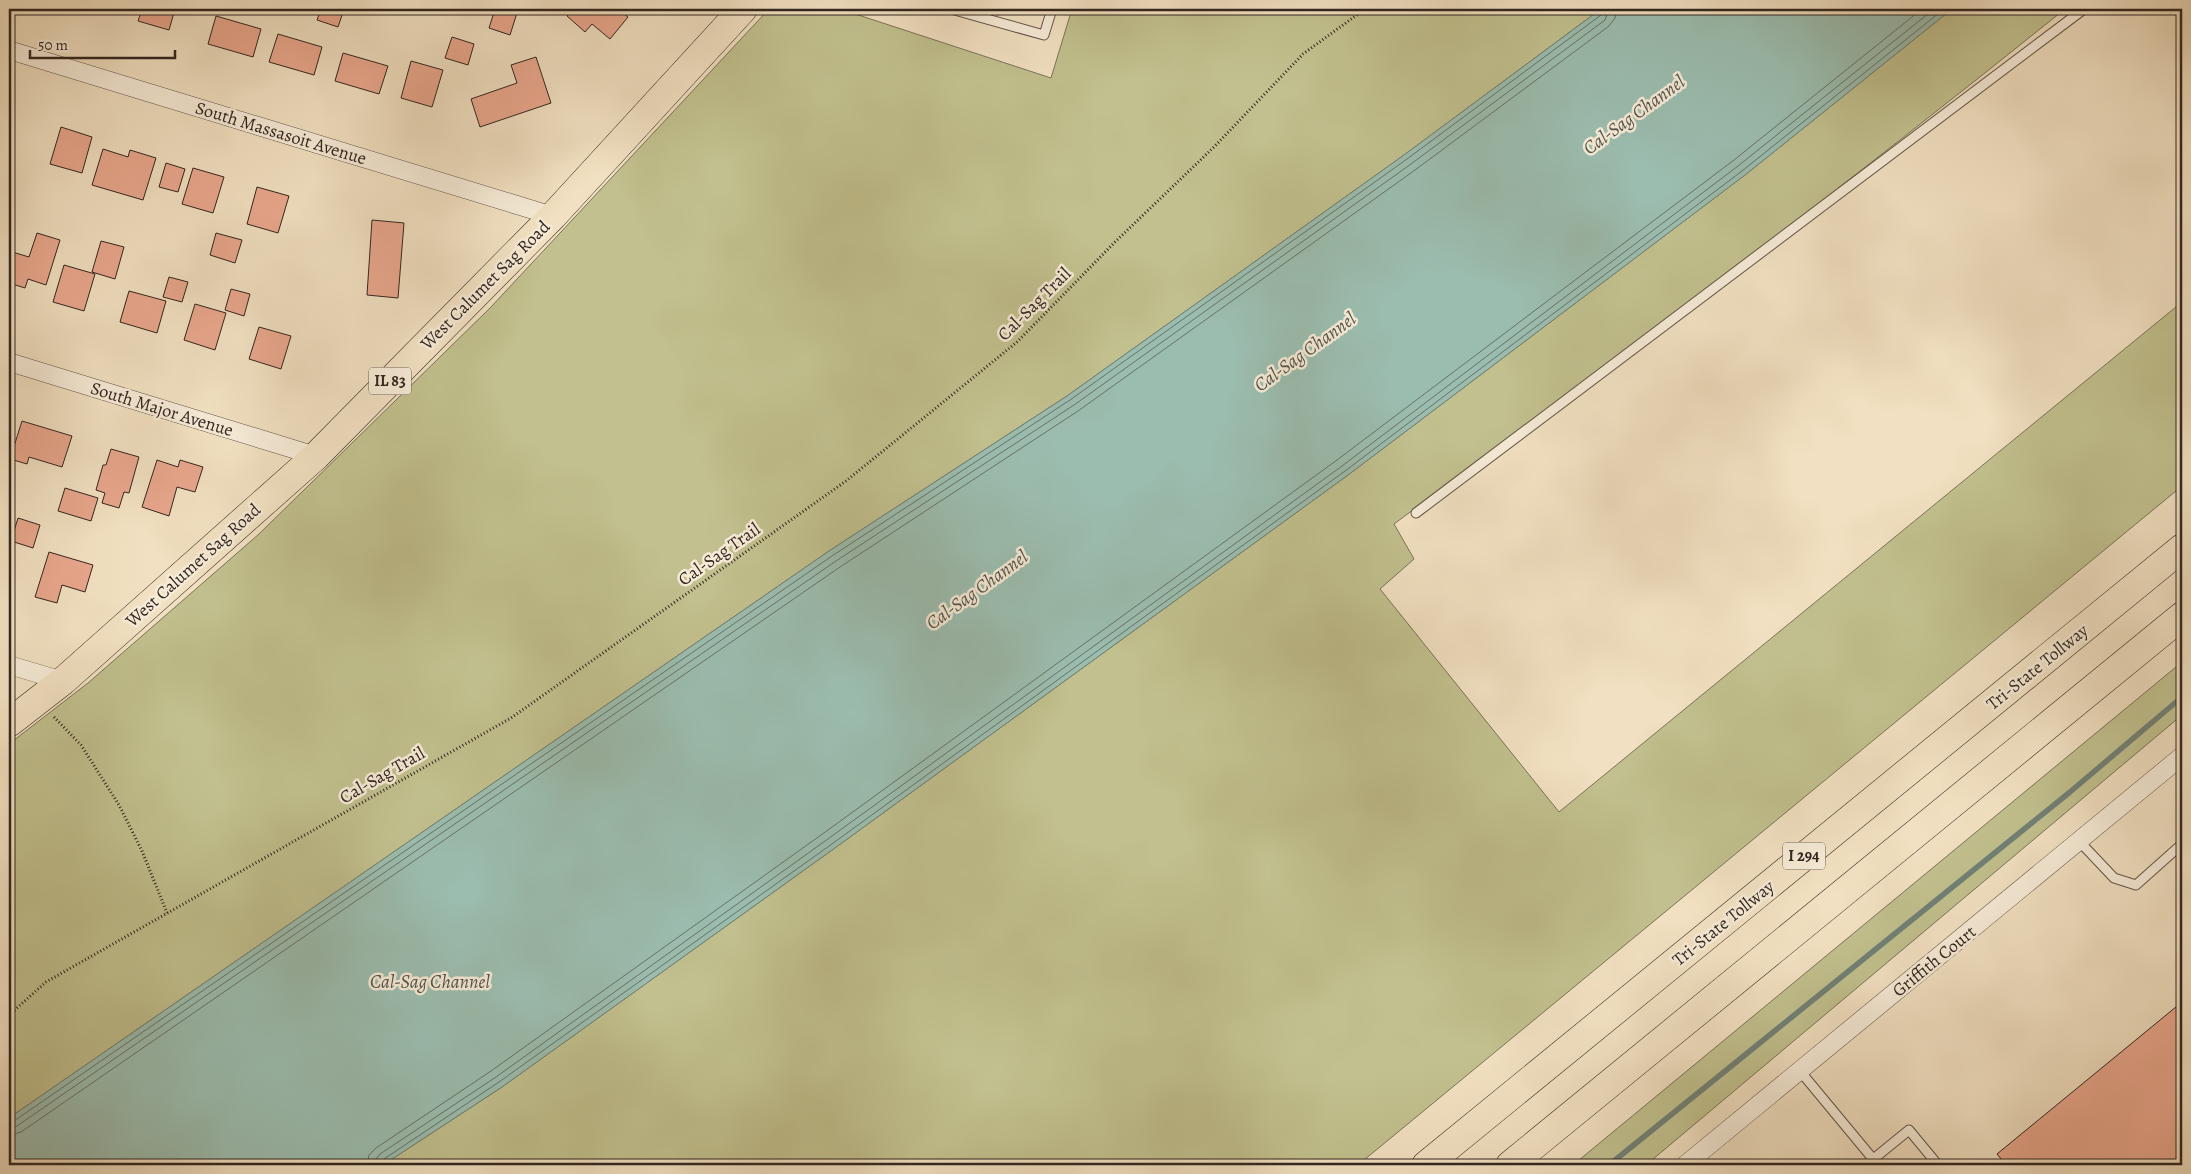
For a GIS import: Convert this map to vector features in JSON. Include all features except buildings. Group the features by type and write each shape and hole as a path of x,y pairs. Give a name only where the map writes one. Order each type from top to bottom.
{"main road":[{"name":"West Calumet Sag Road","path":"9,723 63,681 316,456 553,216 743,9"},
{"name":"Tri-State Tollway","path":"1426,1165 2182,548"},
{"path":"1510,1165 2182,616"}],"street":[{"name":"South Massasoit Avenue","path":"9,50 553,216"},
{"name":"South Major Avenue","path":"9,362 316,456"},
{"path":"9,665 63,681"},
{"name":"Griffith Court","path":"1685,1165 2182,756"}],"lane":[{"path":"951,9 1044,35 1052,9"},
{"path":"1416,513 2084,9"},
{"path":"2079,841 2114,878 2136,885 2182,844"},
{"path":"1800,1071 1872,1163 1909,1130 1938,1165"}],"path":[{"name":"Cal-Sag Trail","path":"9,1015 46,982 511,718 846,481 1017,342 1115,242 1214,147 1303,54 1365,9"},
{"path":"38,700 81,745 118,805 142,851 167,913"}],"shaded area":[{"path":"769,9 840,9 1051,78 1072,9 1601,9 1404,155 1067,396 829,551 9,1118 9,744 88,683 259,534 490,308"},
{"path":"1952,9 2065,9 1732,270 1394,524 1414,559 1380,589 1559,812 2182,302 2182,486 1358,1165 383,1165 502,1087 1348,475 1745,175"},
{"path":"2182,662 2182,715 1646,1165 1573,1165"}],"water":[{"name":"Cal-Sag Channel","path":"1601,9 1952,9 1745,175 1348,475 502,1087 383,1165 9,1165 9,1118 829,551 1067,396 1404,155"}],"waterway":[{"path":"1609,1165 2070,792 2182,697"}]}
